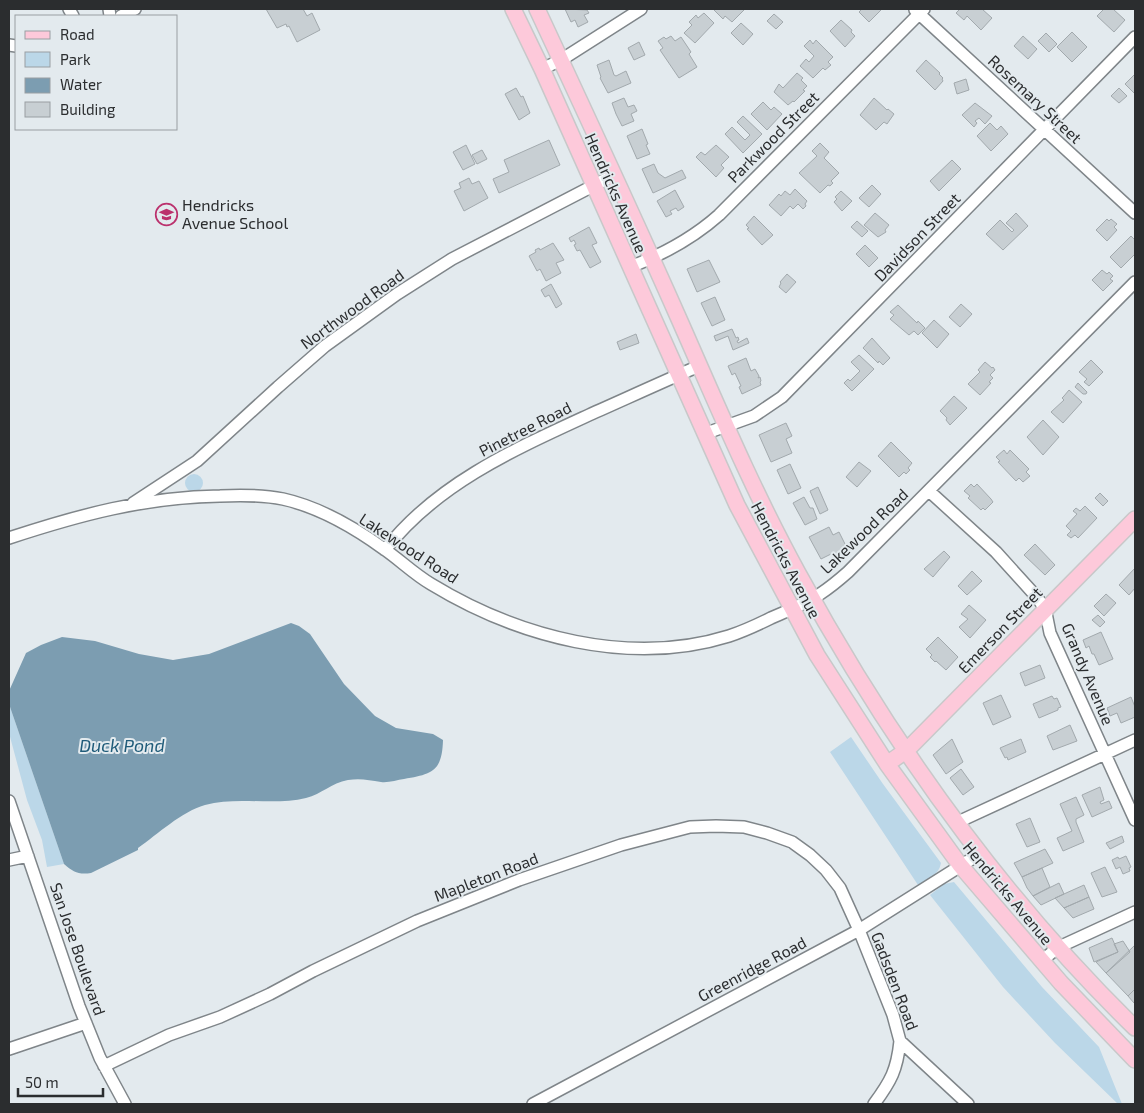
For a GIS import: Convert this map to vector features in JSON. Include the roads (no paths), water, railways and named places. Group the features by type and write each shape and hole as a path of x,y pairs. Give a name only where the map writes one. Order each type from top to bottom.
{"main road":[{"name":"Hendricks Avenue","path":"513,9 542,69 737,505 817,655 891,769 960,865 1094,1020 1135,1060"},
{"name":"Hendricks Avenue","path":"537,9 614,174 758,496 812,599 869,694 981,853 1059,947 1108,1002 1135,1028"},
{"name":"Emerson Street","path":"891,769 907,750 1045,608 1135,519"},
{"path":"891,769 919,794 935,814 943,819 958,822"}],"street":[{"path":"123,15 135,9"},
{"path":"542,69 561,60 642,9"},
{"name":"Rosemary Street","path":"919,10 1135,213"},
{"name":"Parkwood Street","path":"630,267 668,252 700,232 719,215 919,10"},
{"name":"Davidson Street","path":"704,434 754,416 782,397 1135,37"},
{"name":"Northwood Road","path":"132,504 197,461 325,346 397,294 452,259 614,174"},
{"name":"Lakewood Road","path":"9,538 67,520 132,504 197,496 264,496 284,500 319,512 362,534 430,584 484,612 528,629 596,645 636,648 684,646 708,641 740,632 812,599 857,565 1135,282"},
{"name":"Pinetree Road","path":"385,550 399,532 414,518 468,477 545,435 699,366"},
{"name":"Grandy Avenue","path":"929,491 996,552 1045,608 1050,633 1135,820"},
{"path":"958,822 1135,740"},
{"name":"San Jose Boulevard","path":"9,801 86,1023 104,1066 125,1104"},
{"name":"Mapleton Road","path":"104,1066 169,1035 220,1017 262,998 312,971 417,921 518,880 621,845 690,827 744,828 767,833 792,842 810,854 840,888 859,930"},
{"name":"Greenridge Road","path":"533,1104 859,930 981,853"},
{"path":"9,860 28,856"},
{"path":"1042,961 1059,947 1135,912"},
{"name":"Gadsden Road","path":"859,930 893,1015 900,1041 968,1104"},
{"path":"9,1049 86,1023"},
{"path":"874,1104 889,1082 898,1062 900,1041"}],"water":[{"name":"Duck Pond","path":"291,623 310,634 344,684 375,716 396,728 433,734 443,740 440,759 434,770 422,775 390,782 361,779 348,780 312,796 294,800 230,801 205,805 179,818 138,848 138,850 91,873 83,874 76,872 64,864 9,704 9,691 26,653 62,637 95,641 139,654 173,660 209,654"}],"place":[{"name":"Hendricks Avenue School","path":"166,214"}]}
